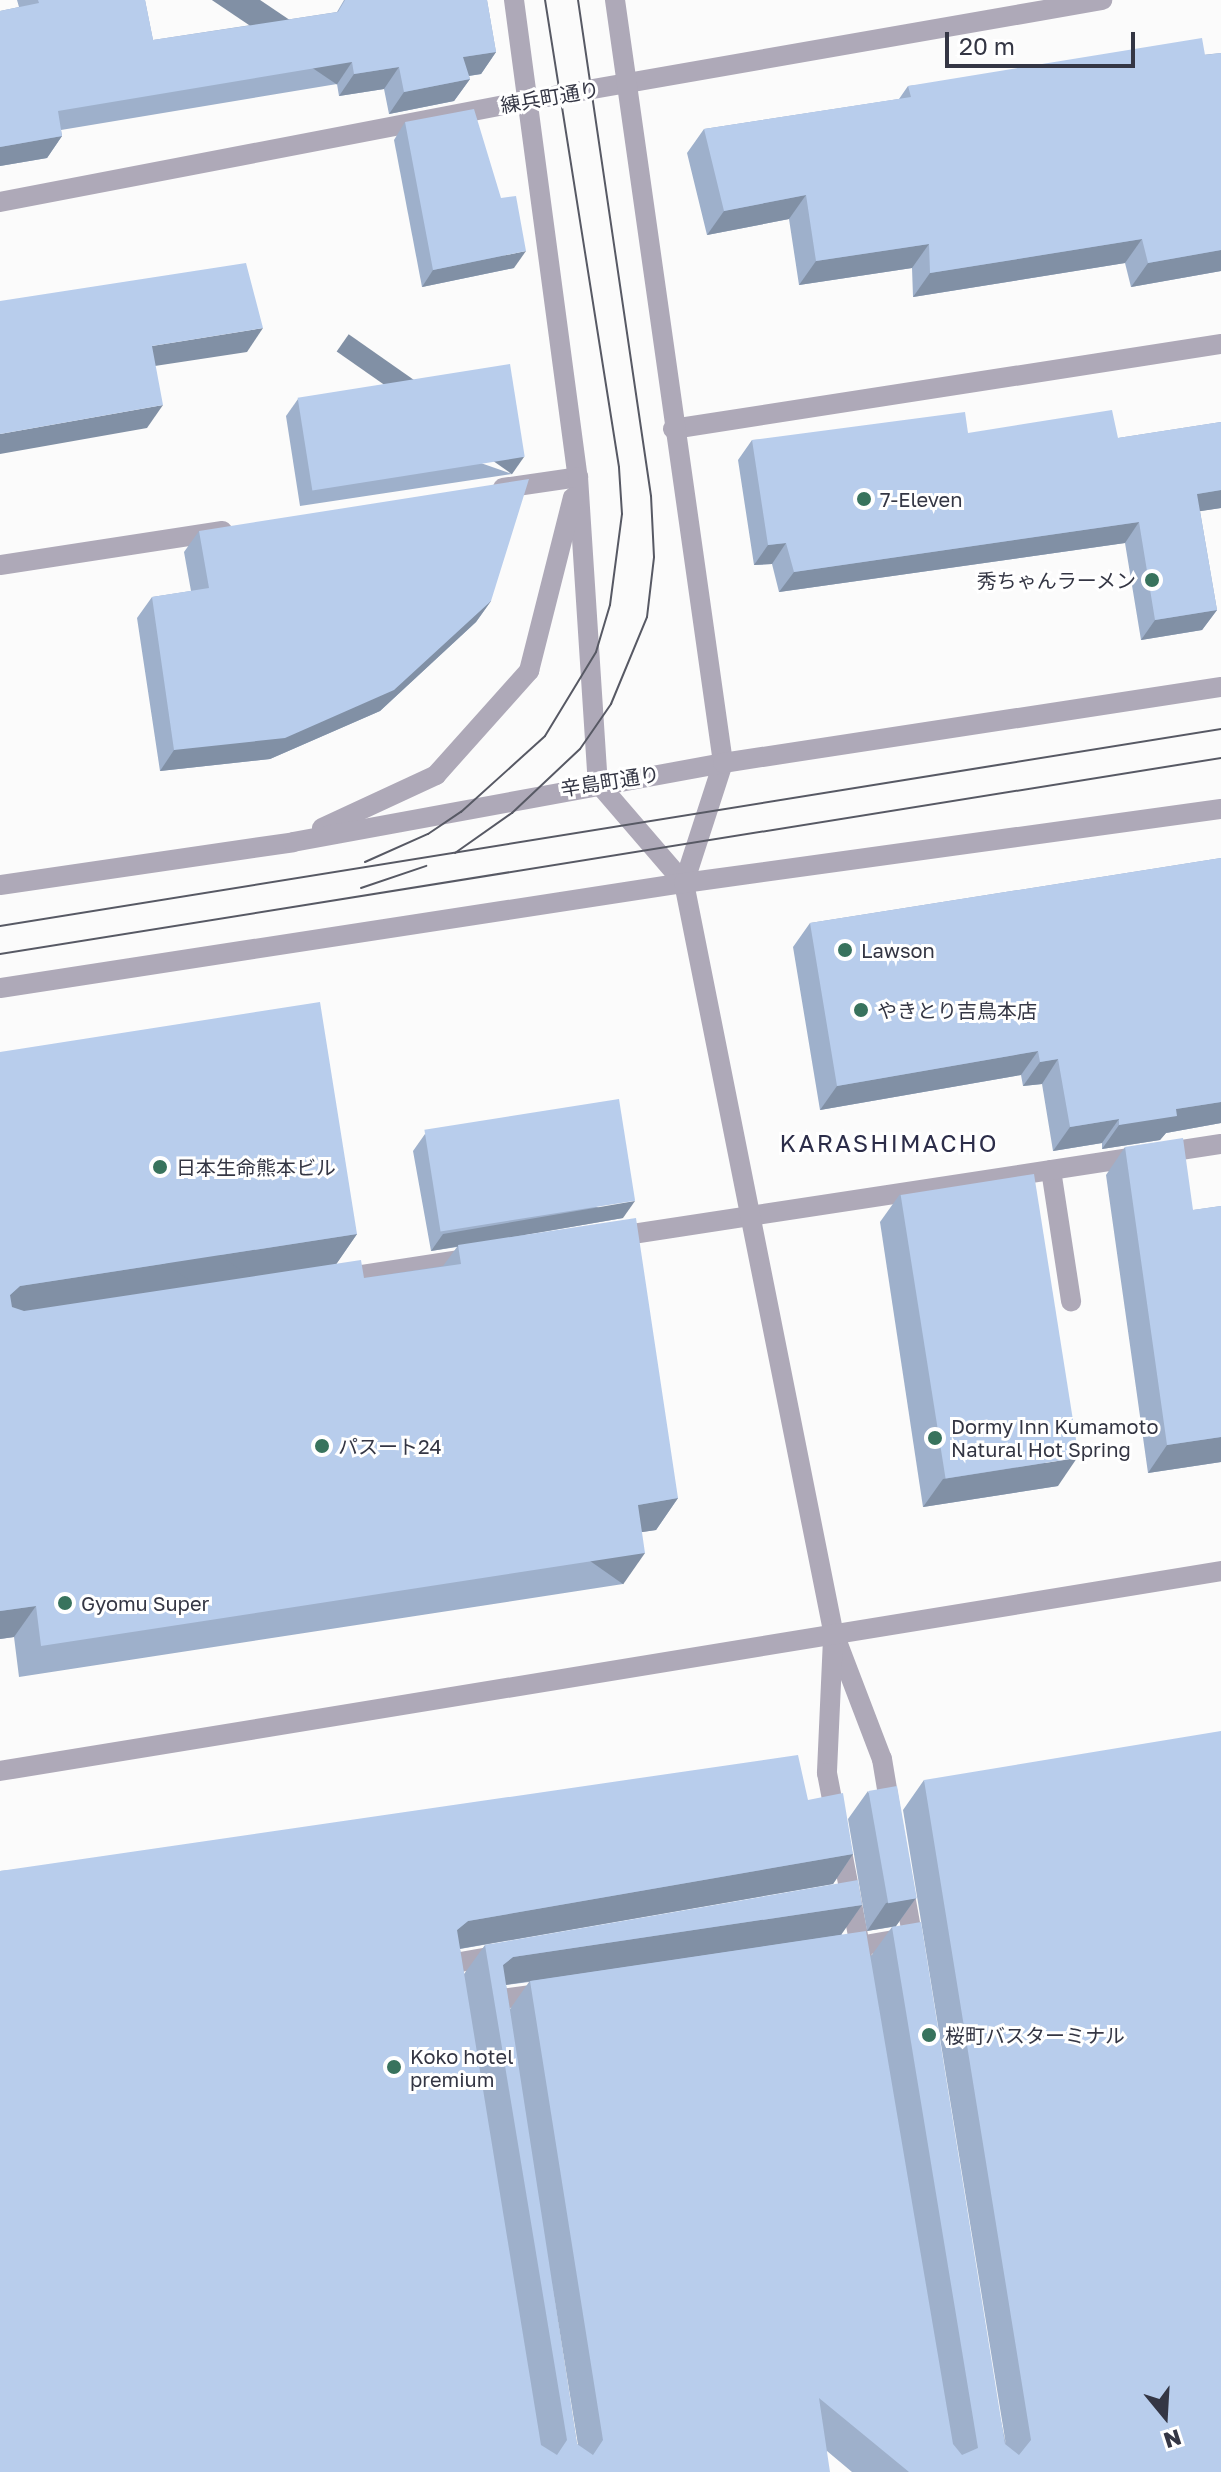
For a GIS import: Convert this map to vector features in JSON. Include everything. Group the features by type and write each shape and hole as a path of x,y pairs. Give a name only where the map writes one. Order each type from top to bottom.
{"street":[{"path":"514,0 530,100 578,477 598,783 684,883"},
{"path":"615,0 673,429 723,763 684,883 833,1631 882,1759 893,1827"},
{"name":"練兵町通り","path":"0,202 530,100 1102,0"},
{"path":"673,429 1221,344"},
{"path":"484,491 578,477"},
{"path":"293,842 436,775 529,671 578,477"},
{"path":"0,565 250,527"},
{"name":"辛島町通り","path":"0,885 293,842 598,783 1221,687"},
{"path":"0,988 684,883 1221,809"},
{"path":"594,1240 1221,1144"},
{"path":"1051,1170 1071,1301"},
{"path":"313,1283 500,1254"},
{"path":"0,1771 833,1631 1221,1571"},
{"path":"833,1631 827,1773 843,1896 860,1946 865,1976"},
{"path":"899,1858 917,1974"},
{"path":"814,1953 913,1937"},
{"path":"454,1995 449,1964 525,1951"},
{"path":"498,2029 494,2000 573,1989"}],"building":[{"path":"38,0 145,0 153,40 338,12 345,0 487,0 496,52 463,57 470,79 404,92 399,67 354,74 352,62 58,111 62,136 0,147 0,11 39,3"},
{"path":"1202,38 1205,55 1221,53 1221,250 1148,263 1142,239 930,273 929,244 816,261 806,195 724,211 704,129 911,97 908,86"},
{"path":"474,109 501,198 516,196 526,251 433,270 405,122"},
{"path":"246,263 263,328 152,346 163,405 0,434 0,301"},
{"path":"510,364 525,457 312,490 298,398"},
{"path":"1112,410 1118,438 1221,422 1221,490 1197,494 1217,610 1155,620 1139,522 794,572 786,543 768,545 752,440 965,412 968,433"},
{"path":"529,479 491,601 394,690 285,738 174,750 152,597 209,588 199,531"},
{"path":"1221,858 1221,1102 1176,1109 1177,1116 1119,1125 1119,1119 1070,1127 1058,1059 1040,1062 1038,1051 837,1086 810,923"},
{"name":"パスート24","path":"320,1002 357,1234 20,1286 10,1295 12,1307 24,1311 361,1260 364,1278 461,1264 458,1245 636,1218 678,1498 638,1505 645,1553 41,1646 36,1606 0,1611 0,1052"},
{"path":"619,1099 635,1201 441,1232 424,1130"},
{"path":"1183,1138 1193,1210 1221,1206 1221,1437 1167,1445 1125,1147"},
{"path":"1034,1174 1079,1457 946,1479 901,1195"},
{"path":"1221,1731 1221,2472 909,2472 819,2398 830,2472 0,2472 0,1871 798,1755 808,1800 843,1793 853,1854 468,1921 457,1930 541,2445 557,2455 567,2440 485,1945 858,1880 862,1905 513,1957 503,1965 577,2444 593,2455 603,2440 530,1981 866,1931 953,2444 962,2455 978,2448 892,1927 921,1922 1005,2444 1019,2455 1031,2440 924,1780"},
{"path":"897,1786 917,1898 888,1903 868,1791"}],"tram line":[{"path":"365,862 428,834 461,812 545,736 596,652 610,605 622,514 619,467 545,0"},
{"path":"455,853 512,813 580,749 611,704 647,617 654,557 651,496 578,0"},
{"path":"0,926 1221,729"},
{"path":"0,954 1221,758"},
{"path":"361,888 426,866"}],"place":[{"name":"7-Eleven","path":"864,499"},
{"name":"秀ちゃんラーメン","path":"1152,580"},
{"name":"Lawson","path":"845,950"},
{"name":"やきとり吉鳥本店","path":"861,1010"},
{"name":"日本生命熊本ビル","path":"160,1167"},
{"name":"Dormy Inn Kumamoto Natural Hot Spring","path":"935,1438"},
{"name":"パスート24","path":"322,1446"},
{"name":"Gyomu Super","path":"65,1603"},
{"name":"桜町バスターミナル","path":"929,2035"},
{"name":"Koko hotel premium","path":"394,2067"}],"district":[{"name":"KARASHIMACHO","path":"889,1143"}]}
